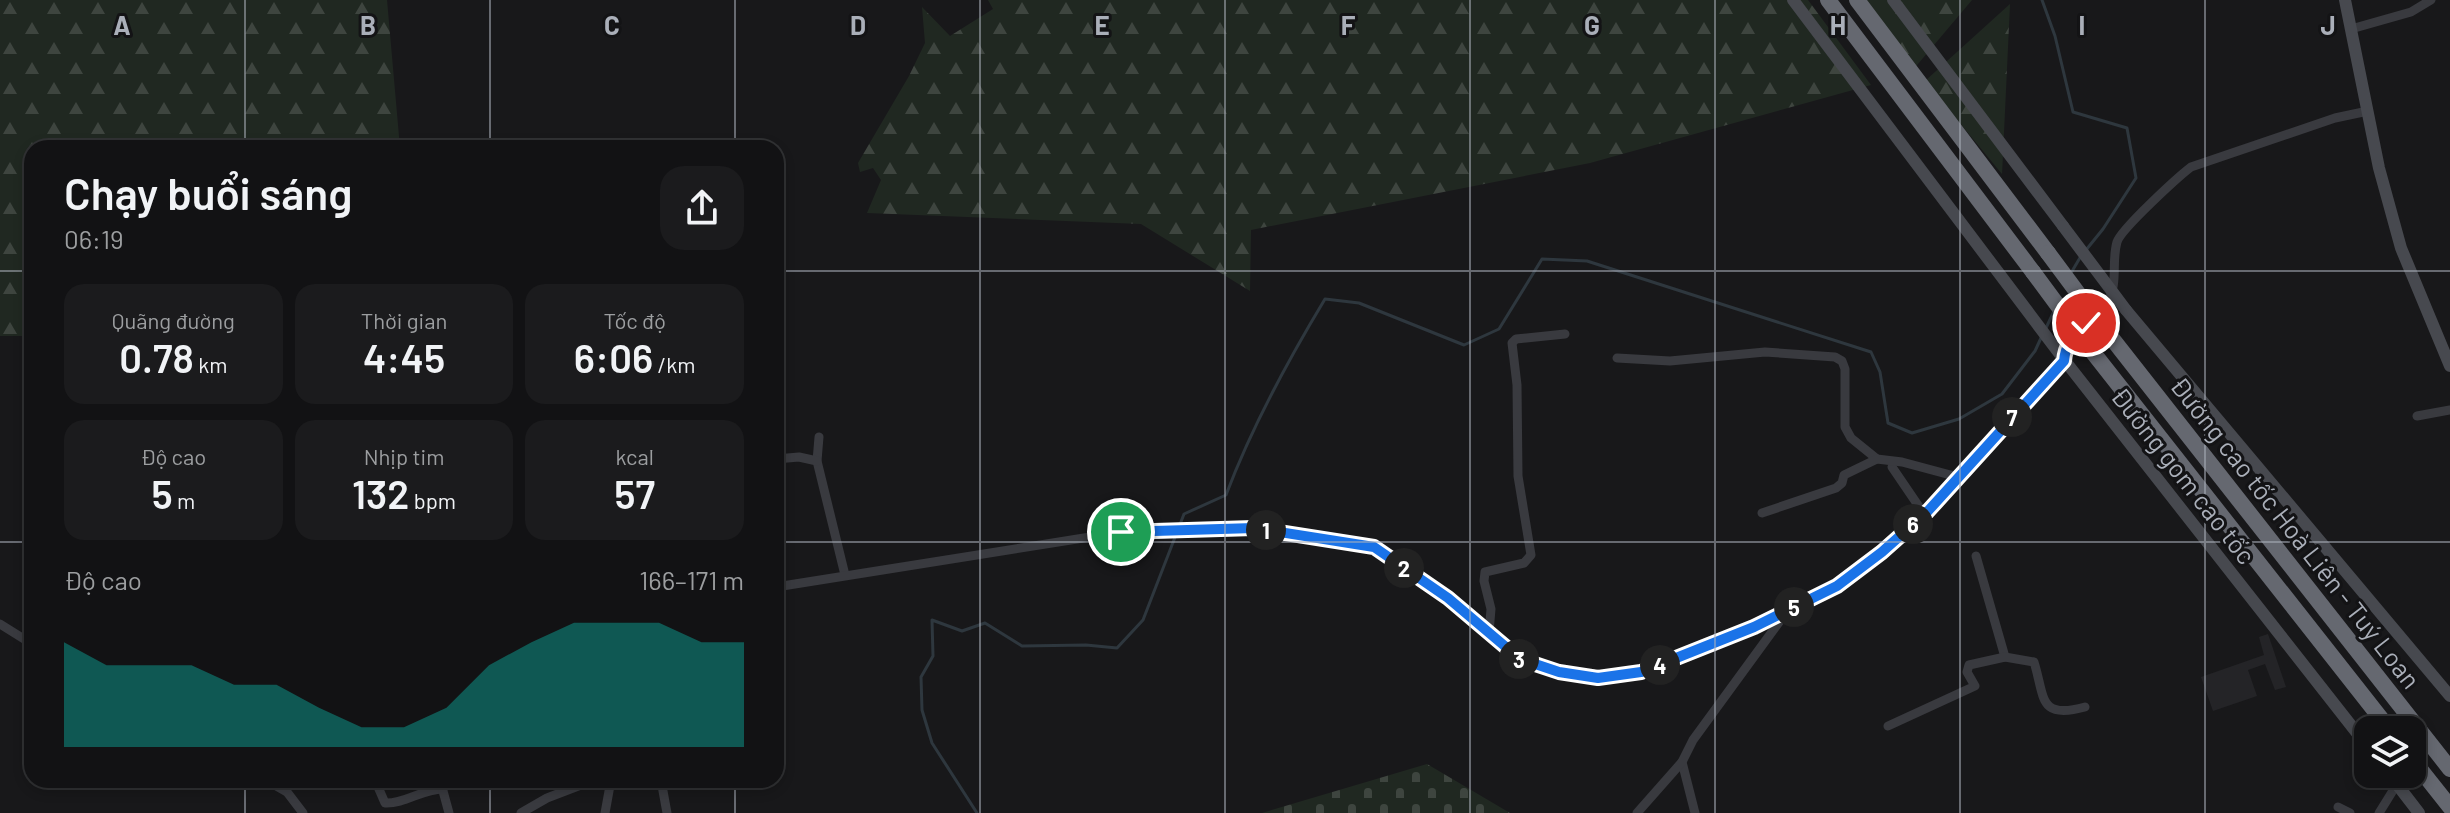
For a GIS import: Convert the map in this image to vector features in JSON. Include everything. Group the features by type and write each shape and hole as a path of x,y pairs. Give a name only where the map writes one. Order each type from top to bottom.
{"highway":[{"name":"Đường cao tốc Hoà Liên - Tuý Loan","path":"1828,0 2084,341 2379,716"},
{"name":"Đường cao tốc Hoà Liên - Tuý Loan","path":"1857,0 2103,327 2450,769"},
{"path":"2426,777 2450,807"}],"main road":[{"name":"Đường gom cao tốc","path":"1793,0 2063,359 2354,729"},
{"path":"1893,0 2126,310 2450,696"},
{"path":"2345,0 2379,168 2401,248 2450,366"},
{"path":"2400,788 2419,813"}],"street":[{"path":"2351,29 2411,12 2431,0"},
{"path":"784,586 1121,532 1254,528 1374,547 1448,598 1520,659 1559,672 1598,678 1641,672 1788,611 1837,586 1882,552 1924,514 2063,359 2080,326 2105,307 2113,291 2118,240 2173,181 2191,167 2335,118 2368,111"},
{"path":"1489,633 1491,609 1484,581 1485,572 1524,563 1531,555 1518,476 1517,385 1512,343 1516,339 1565,334"},
{"path":"1617,358 1670,361 1765,352 1835,357 1842,361 1845,369 1844,422 1847,433 1877,459"},
{"path":"2417,416 2450,410"},
{"path":"819,437 817,461 845,575"},
{"path":"784,458 799,457 817,461"},
{"path":"1762,513 1836,488 1842,483 1844,475 1877,459 1902,462 1958,477"},
{"path":"1892,467 1924,514"},
{"path":"1976,556 2005,657"},
{"path":"1637,813 1682,762 1693,740 1788,611"},
{"path":"0,624 24,639"},
{"path":"1888,726 1975,686 1967,672 1969,665 2005,657 2034,662 2043,697 2058,712 2085,707"},
{"path":"1682,762 1695,813"},
{"path":"280,788 287,792 303,813"},
{"path":"378,788 385,803 393,803 436,788"},
{"path":"443,788 449,813"},
{"path":"521,813 573,788"},
{"path":"605,813 610,788"},
{"path":"662,788 667,813"},
{"path":"2379,813 2389,788"},
{"path":"2338,807 2350,813"}],"shaded area":[{"path":"2268,634 2286,687 2275,690 2265,664 2248,670 2257,696 2213,711 2201,677 2264,655 2259,637"}],"green space":[{"path":"0,0 387,0 399,140 24,140 24,336 0,336"},
{"path":"988,0 1808,0 1871,85 1590,163 1251,230 1250,291 1141,224 867,213 881,180 873,168 860,172 858,163 925,43 922,7 950,36 993,9"},
{"path":"1861,0 1972,0 1912,71"},
{"path":"2010,4 2002,174 1925,81"},
{"path":"1427,764 1510,813 1262,813"}],"waterway":[{"path":"2042,0 2055,36 2073,112 2127,128 2136,178 2086,250"},
{"path":"2071,273 2081,256"},
{"path":"977,813 932,743 922,710 921,677 933,656 932,620 962,631 985,623 1022,646 1117,648 1143,620 1184,514 1226,495 1271,395 1325,299 1359,303 1464,345 1499,329 1542,259 1587,261 1871,352 1880,372 1888,423 1912,433 1959,419 2002,394 2035,351 2041,338"},
{"path":"2046,328 2055,309"}],"route":[{"path":"1121,532 1254,528 1374,547 1448,598 1520,659 1559,672 1598,678 1641,672 1764,622 1837,586 1882,552 1928,511 2064,361 2065,350 2080,326 2086,323"}]}
